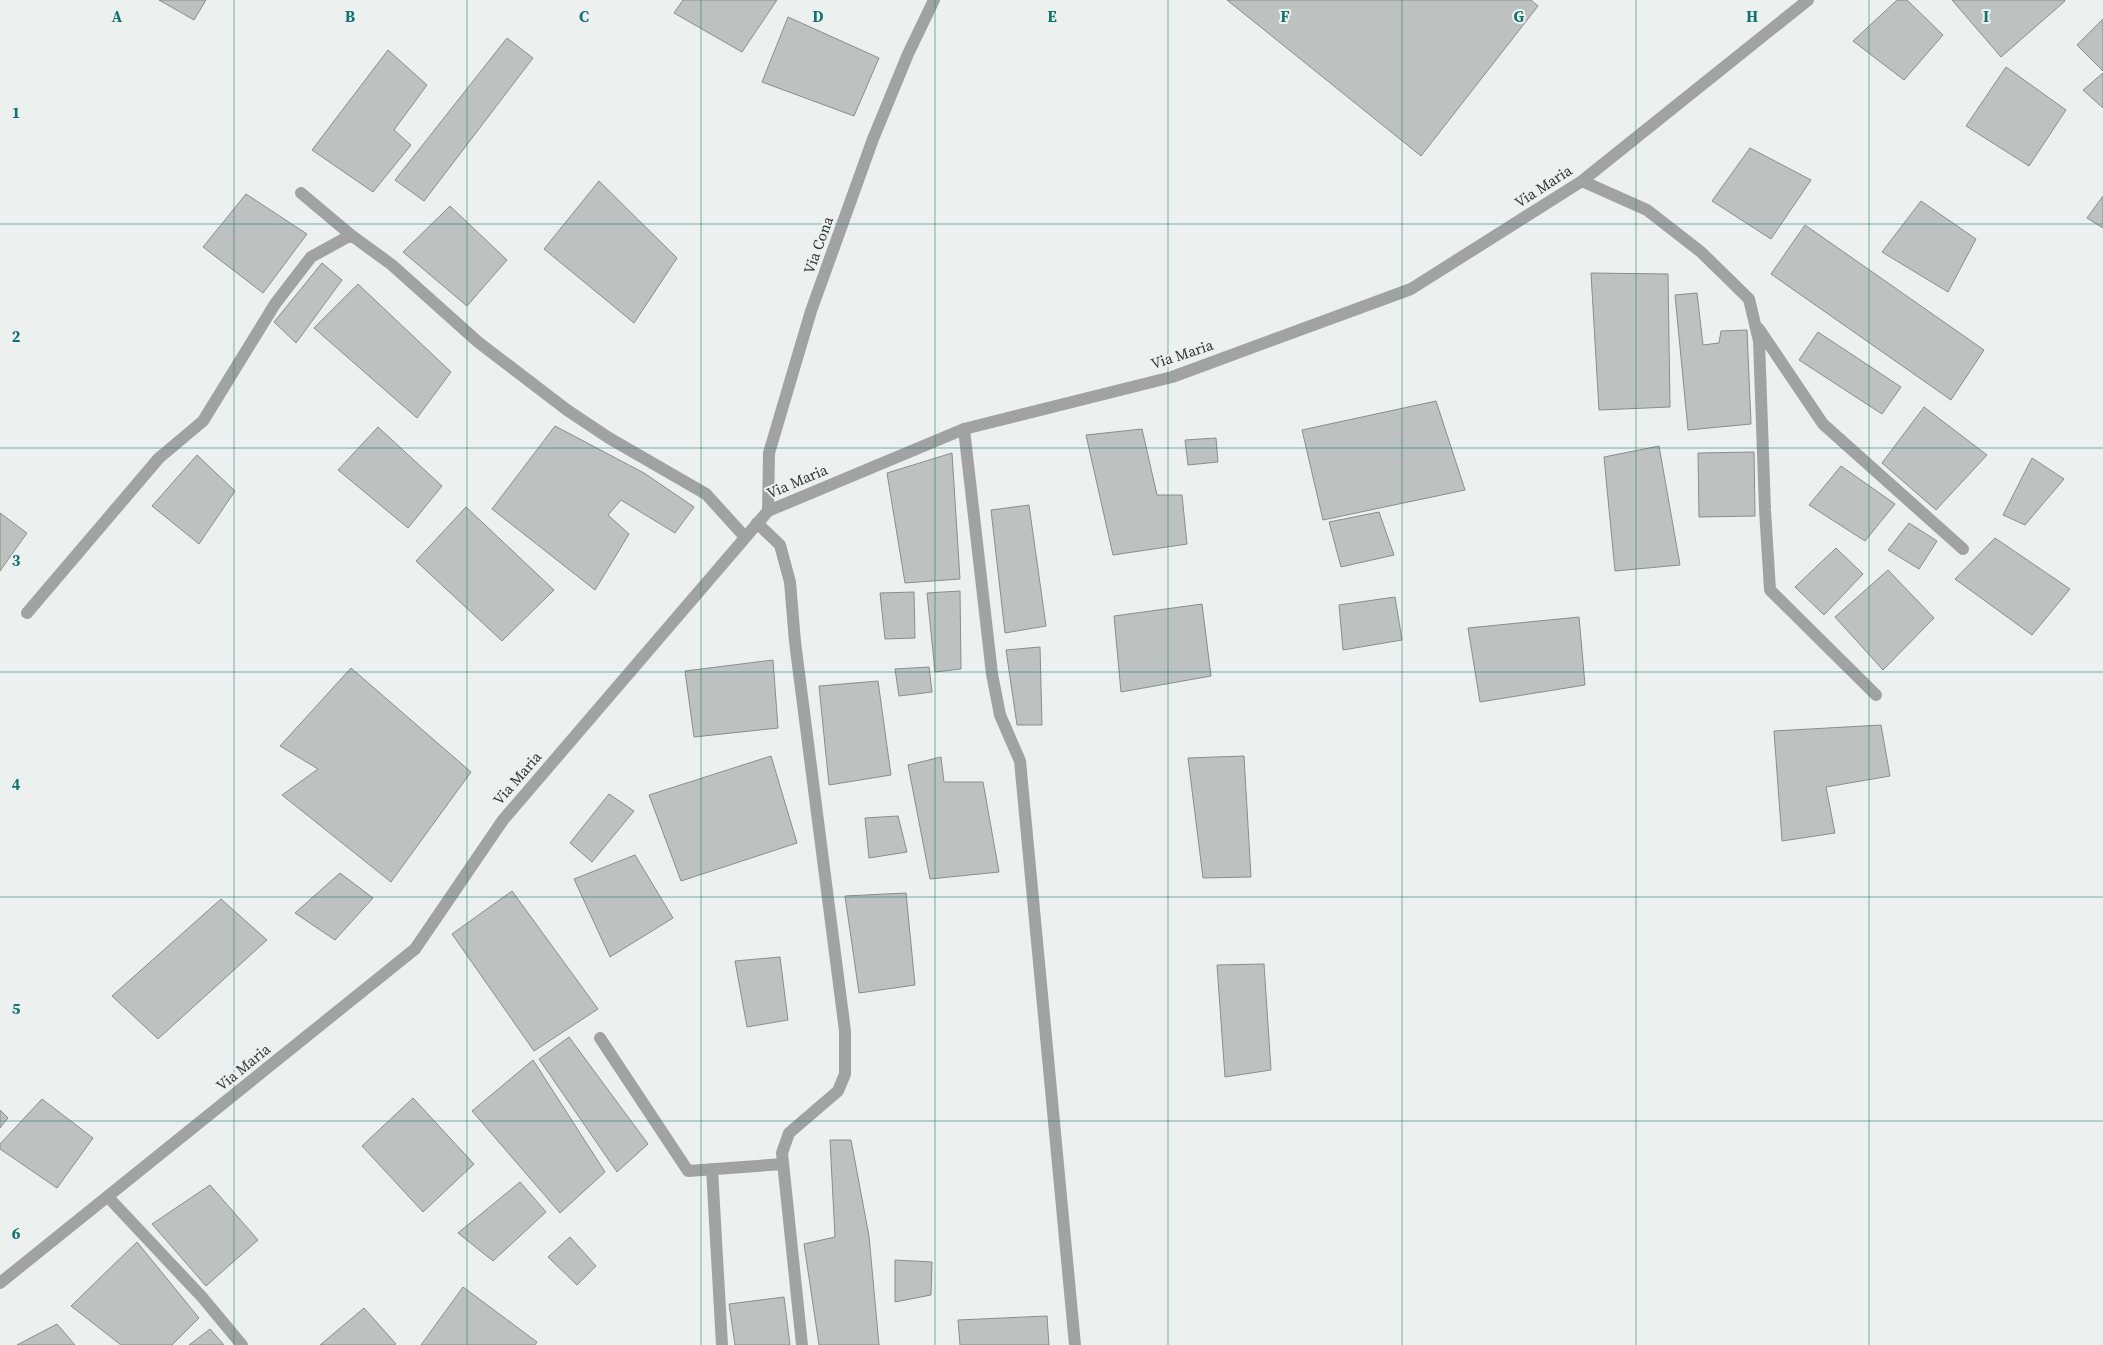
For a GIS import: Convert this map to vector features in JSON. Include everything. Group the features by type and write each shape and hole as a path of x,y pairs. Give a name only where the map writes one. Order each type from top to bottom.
{"street":[{"name":"Via Cona","path":"768,511 768,453 811,311 873,139 908,54 934,0"},
{"name":"Via Maria","path":"0,1283 415,948 503,820 768,511 964,429 1172,377 1411,289 1582,182 1808,0"},
{"path":"1582,182 1647,210 1701,252 1750,299 1759,341 1770,590 1876,695"},
{"path":"301,193 351,235 392,265 478,342 566,410 609,438 706,494 745,537"},
{"path":"27,613 159,458 203,421 274,304 311,257 351,235"},
{"path":"1755,324 1823,424 1963,549"},
{"path":"964,429 992,674 1000,715 1020,761 1075,1345"},
{"path":"757,523 780,545 790,582 795,642 845,1031 845,1074 838,1090 789,1133 782,1153 802,1345"},
{"path":"600,1038 688,1170 783,1164"},
{"path":"712,1169 722,1345"},
{"path":"108,1196 202,1297 242,1345"}],"building":[{"path":"159,0 206,0 194,20"},
{"path":"683,0 777,0 742,52 674,13"},
{"path":"1227,0 1531,0 1538,6 1421,156"},
{"path":"1897,0 1907,0 1943,35 1904,80 1853,41"},
{"path":"1952,0 2064,0 2065,1 2001,57"},
{"path":"788,17 879,58 854,116 762,82"},
{"path":"2103,19 2103,71 2077,45"},
{"path":"507,38 533,58 424,201 395,180"},
{"path":"388,50 427,85 394,130 411,145 373,192 312,150"},
{"path":"2006,67 2066,110 2029,166 1966,126"},
{"path":"2103,73 2103,108 2083,90"},
{"path":"1750,148 1811,180 1771,239 1712,201"},
{"path":"599,181 677,258 634,323 544,249"},
{"path":"246,194 307,234 263,293 203,247"},
{"path":"2103,196 2103,228 2087,218"},
{"path":"1921,201 1976,239 1948,292 1882,252"},
{"path":"450,206 507,260 467,306 403,252"},
{"path":"1805,225 1984,350 1951,400 1771,274"},
{"path":"322,263 342,280 296,343 274,322"},
{"path":"1591,273 1668,274 1670,407 1599,410"},
{"path":"358,284 451,372 417,418 314,328"},
{"path":"1697,293 1703,345 1719,343 1721,331 1747,330 1751,424 1688,430 1675,295"},
{"path":"1818,332 1901,387 1882,414 1799,360"},
{"path":"1436,401 1465,490 1323,520 1302,430"},
{"path":"1924,407 1987,455 1936,510 1882,463"},
{"path":"555,426 644,473 694,507 675,533 621,500 608,515 629,534 595,590 492,509"},
{"path":"378,427 442,486 408,528 338,470"},
{"path":"1142,429 1157,495 1182,495 1187,544 1113,555 1086,435"},
{"path":"1216,438 1218,462 1188,465 1185,440"},
{"path":"1659,446 1680,565 1615,571 1604,457"},
{"path":"1754,452 1755,516 1699,517 1698,453"},
{"path":"952,453 960,579 905,583 887,473"},
{"path":"197,455 235,491 199,544 152,506"},
{"path":"2032,458 2064,479 2025,525 2003,515"},
{"path":"1841,466 1895,504 1865,541 1809,505"},
{"path":"1029,505 1046,626 1005,633 991,510"},
{"path":"466,507 554,590 502,641 416,561"},
{"path":"1379,512 1394,555 1341,567 1329,522"},
{"path":"0,513 27,533 0,571"},
{"path":"1909,523 1937,541 1919,569 1888,550"},
{"path":"1995,538 2070,589 2032,635 1955,579"},
{"path":"1836,548 1863,574 1824,615 1795,587"},
{"path":"1888,570 1934,618 1883,670 1835,617"},
{"path":"960,591 961,669 935,672 927,593"},
{"path":"914,592 915,638 885,639 880,593"},
{"path":"1395,597 1402,640 1343,650 1339,605"},
{"path":"1202,604 1211,676 1121,692 1114,616"},
{"path":"1579,617 1585,685 1480,702 1468,628"},
{"path":"1040,647 1042,725 1017,725 1006,650"},
{"path":"773,660 778,728 694,737 685,671"},
{"path":"929,667 932,692 899,696 895,669"},
{"path":"351,668 471,772 391,882 282,795 318,769 280,746"},
{"path":"878,681 891,775 829,785 819,686"},
{"path":"1881,725 1890,776 1826,787 1835,833 1782,841 1774,731"},
{"path":"771,756 797,843 681,881 649,795"},
{"path":"1244,756 1251,877 1203,878 1188,758"},
{"path":"941,757 944,782 983,782 999,872 930,879 908,765"},
{"path":"609,794 634,811 592,862 570,843"},
{"path":"898,816 907,852 869,858 865,818"},
{"path":"635,855 673,918 610,957 574,879"},
{"path":"340,873 373,898 335,940 295,913"},
{"path":"512,891 598,1009 534,1051 452,934"},
{"path":"906,893 915,985 859,993 845,896"},
{"path":"221,899 267,940 158,1039 112,996"},
{"path":"780,957 788,1020 747,1027 735,961"},
{"path":"1264,964 1271,1070 1225,1077 1217,965"},
{"path":"569,1037 648,1144 617,1172 539,1059"},
{"path":"533,1060 605,1172 560,1213 472,1111"},
{"path":"413,1098 474,1164 423,1212 362,1146"},
{"path":"42,1099 93,1138 57,1188 0,1149 0,1144"},
{"path":"0,1110 8,1118 0,1128"},
{"path":"830,1140 851,1140 869,1236 879,1345 819,1345 804,1244 835,1237"},
{"path":"520,1182 546,1212 493,1261 458,1233"},
{"path":"210,1185 258,1240 206,1286 152,1224"},
{"path":"570,1237 596,1266 577,1285 548,1257"},
{"path":"137,1242 199,1318 172,1345 121,1345 71,1306"},
{"path":"895,1260 932,1262 931,1295 895,1302"},
{"path":"463,1287 537,1342 535,1345 421,1345"},
{"path":"784,1297 790,1345 735,1345 729,1304"},
{"path":"364,1308 396,1344 320,1345"},
{"path":"1047,1316 1049,1345 960,1345 958,1320"},
{"path":"57,1324 75,1345 17,1345"},
{"path":"210,1329 224,1345 189,1345"}]}
